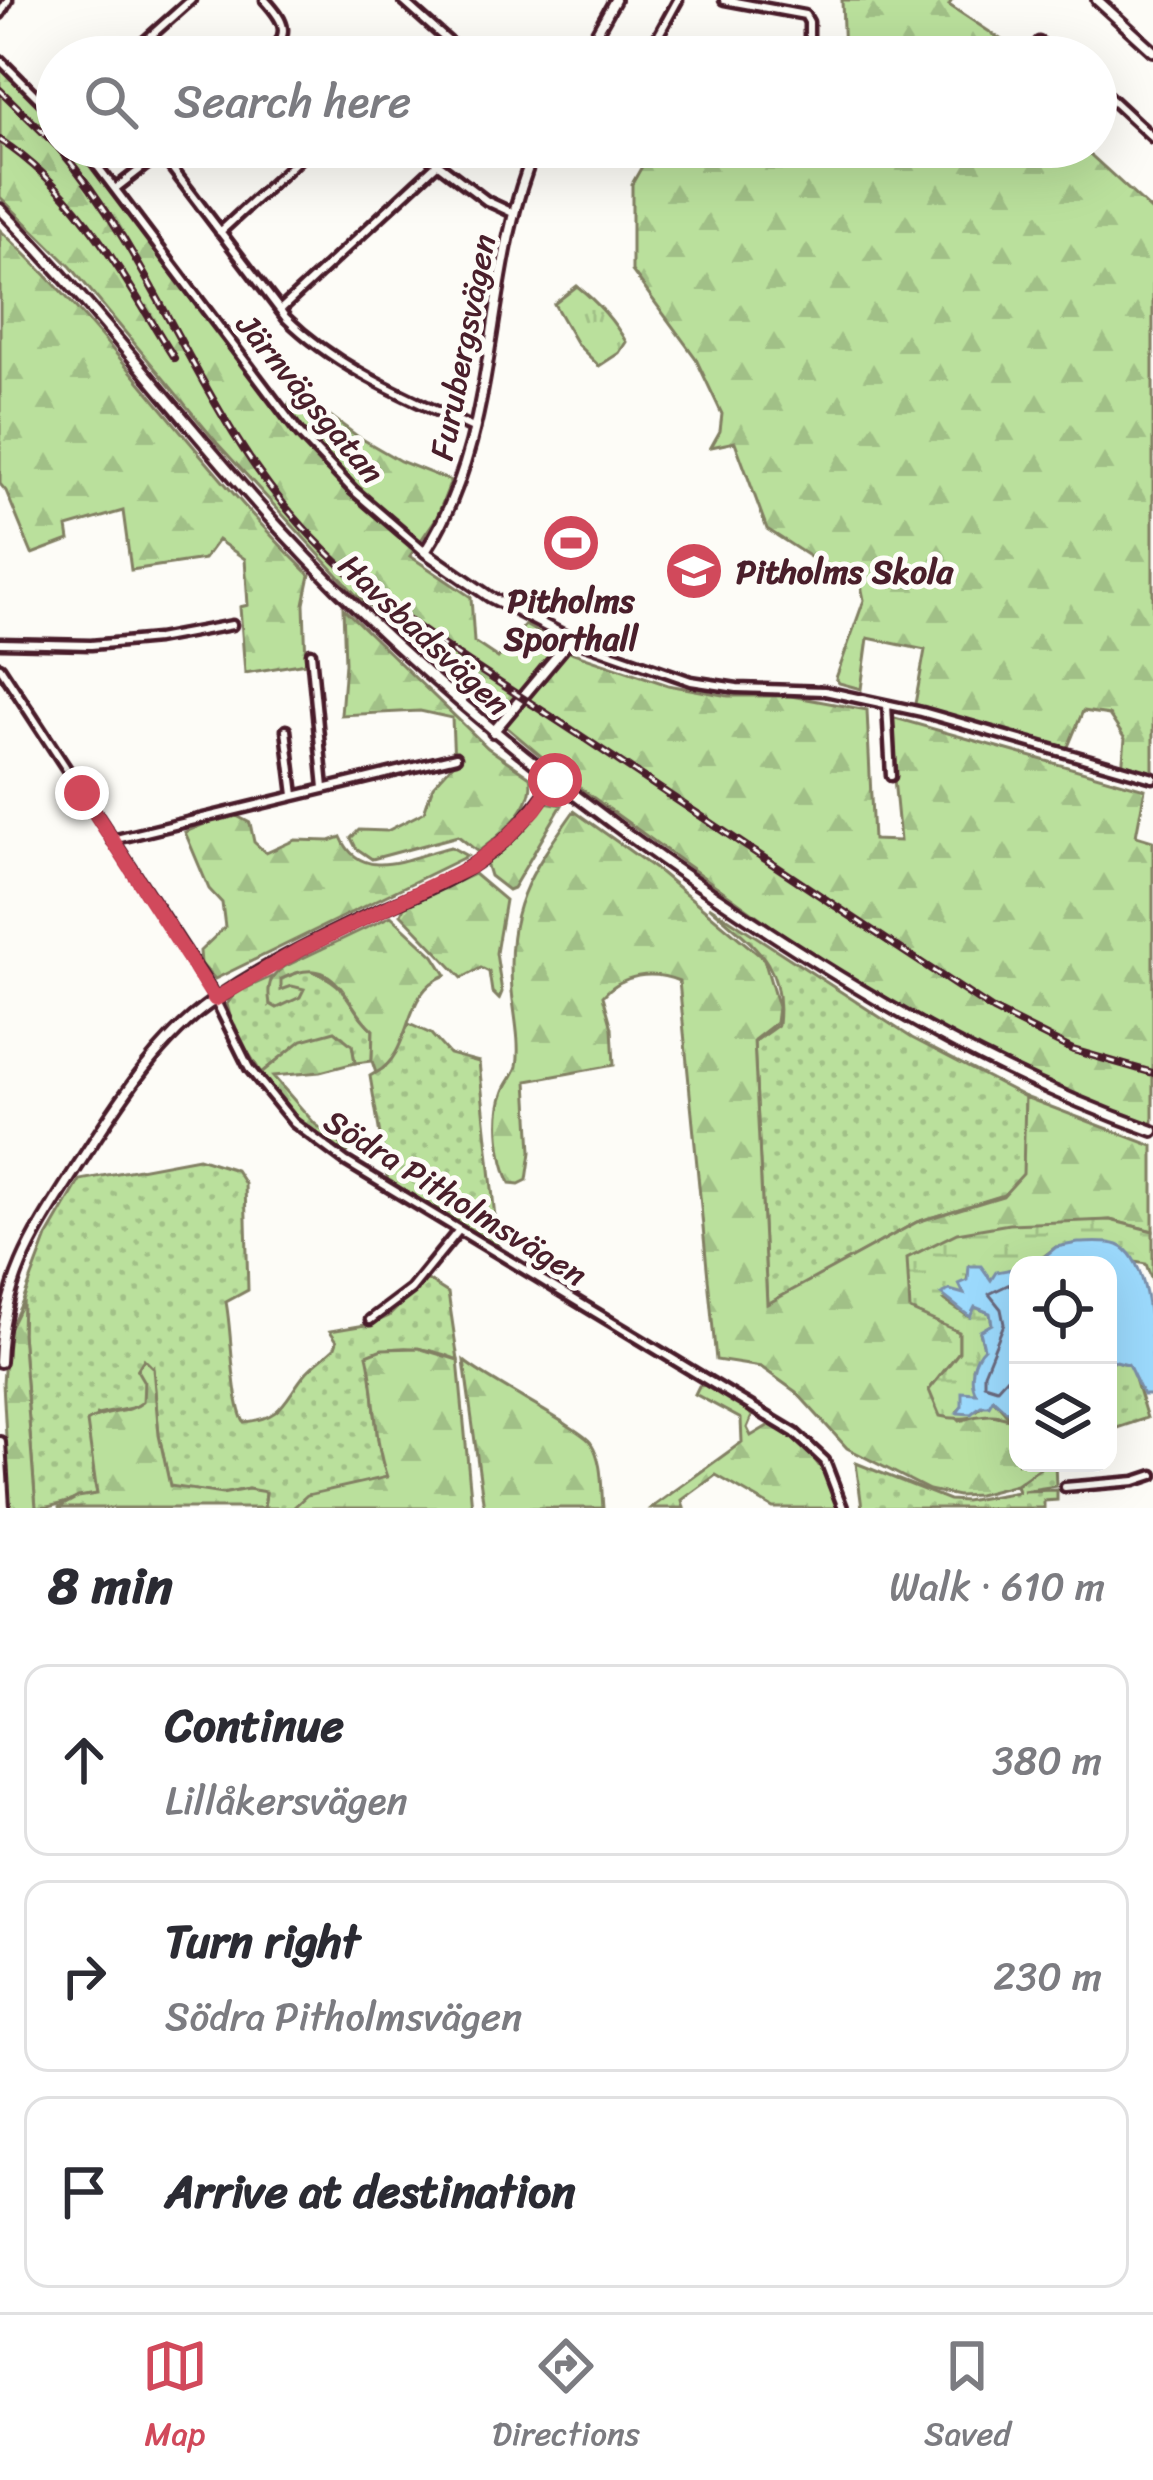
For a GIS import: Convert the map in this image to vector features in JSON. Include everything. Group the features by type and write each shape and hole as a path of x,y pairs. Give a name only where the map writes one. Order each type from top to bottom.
{"street":[{"path":"0,14 8,0"},
{"path":"151,36 191,0"},
{"path":"265,0 285,24 284,36"},
{"path":"402,0 442,36"},
{"path":"595,36 615,0"},
{"path":"658,36 678,0"},
{"path":"724,0 805,15 809,36"},
{"path":"1096,0 1153,51"},
{"path":"0,60 36,96"},
{"path":"1117,105 1153,138"},
{"name":"Järnvägsgatan","path":"100,168 300,434 353,490 425,552 490,597 571,639"},
{"path":"116,189 140,168"},
{"path":"172,168 280,310 335,361 475,429"},
{"path":"220,232 289,168"},
{"path":"280,310 433,168"},
{"path":"443,168 513,213"},
{"name":"Furubergsvägen","path":"425,552 448,510 475,429 513,213 529,168"},
{"name":"Havsbadsvägen","path":"0,209 85,299 298,548 400,649 555,780 685,876 874,998 1039,1087 1153,1131"},
{"path":"0,643 91,646 232,625"},
{"path":"494,731 571,639 707,685 814,688 1153,778"},
{"path":"311,653 324,788"},
{"name":"Södra Pitholmsvägen","path":"0,667 215,999 249,1068 294,1123 345,1161 794,1432 825,1461 843,1508"},
{"path":"887,705 891,776"},
{"path":"286,730 294,795"},
{"path":"112,840 456,757"},
{"path":"0,1362 5,1301 28,1243 122,1099 167,1043 215,999 301,949 470,867 505,840 555,780"},
{"path":"370,1320 412,1289 459,1230"},
{"path":"0,1442 4,1508"},
{"path":"1065,1487 1153,1475"}],"green space":[{"path":"842,0 952,0 949,5 996,36 843,36"},
{"path":"0,61 36,96 36,168 98,168 282,410 301,394 400,461 451,481 437,517 410,556 471,597 474,642 498,658 525,625 573,653 668,685 728,696 791,696 867,710 873,840 900,841 888,716 1145,789 1136,836 1153,841 1153,1125 1014,1070 820,961 573,783 402,630 357,596 217,443 71,267 0,197"},
{"path":"641,168 1105,168 1153,212 1153,780 1122,771 1125,739 1109,715 1083,711 1067,749 915,704 925,650 868,638 861,689 839,683 836,678 864,600 860,580 810,557 767,529 735,442 711,447 722,414 695,357 632,271 632,184"},
{"path":"0,230 81,313 310,575 304,604 306,663 245,673 240,607 248,605 245,559 218,540 204,559 131,570 123,511 67,527 69,540 32,554 0,484"},
{"path":"577,286 604,311 626,342 599,366 577,344 554,304"},
{"path":"343,608 488,748 530,777 531,788 522,809 478,852 458,836 372,859 356,848 351,838 359,830 387,831 424,812 433,786 454,763 452,718 420,711 341,715"},
{"path":"545,802 562,805 508,890 490,876 486,863"},
{"path":"574,811 661,873 764,959 778,1007 776,1023 754,1040 767,1304 917,1222 1003,1196 1023,1174 1025,1097 1153,1146 1153,1231 1110,1220 1068,1223 1017,1256 1009,1256 1009,1261 926,1315 959,1332 959,1352 929,1390 960,1421 985,1413 1009,1419 1009,1472 1034,1472 1016,1485 978,1495 929,1490 847,1448 796,1392 761,1367 716,1360 679,981 638,976 603,996 612,1028 614,1065 527,1081 531,1152 527,1180 510,1183 499,1125 501,1101 518,1057 513,937 523,894"},
{"path":"231,813 250,823 254,842 266,853 295,840 341,837 350,852 375,864 451,847 467,856 215,979 201,964 200,951 225,927 222,903 209,889 185,832"},
{"path":"474,874 505,900 496,953 499,999 492,992 489,972 481,968 462,978 401,914 404,907"},
{"path":"709,906 912,1038 1025,1097 1024,1174 1004,1195 917,1222 767,1305 754,1042 778,1025 779,1003 771,969 762,956"},
{"path":"391,916 434,956 446,975 421,994 397,1051 376,1073 373,1030 327,975 300,972 281,979 281,990 304,989 300,997 277,1008 270,1004 269,987 284,967"},
{"path":"307,969 341,989 373,1030 372,1061 355,1063 352,1045 279,1059 261,1073 233,1028 227,1004 235,993 271,977 270,1004 282,990 281,979"},
{"path":"409,1024 431,1034 449,1054 479,1062 498,1247 388,1182 370,1076 385,1067"},
{"path":"335,1031 352,1045 355,1063 273,1076 315,1124 349,1150 345,1156 286,1110 261,1073 302,1040"},
{"path":"198,1158 236,1170 245,1184 248,1290 226,1302 244,1422 267,1417 281,1407 308,1370 335,1347 337,1341 330,1331 389,1316 426,1279 448,1293 458,1360 413,1348 368,1356 379,1448 388,1477 293,1508 264,1508 266,1493 248,1489 222,1494 170,1487 153,1368 144,1382 144,1402 97,1415 93,1475 97,1494 36,1508 23,1301 47,1237 80,1180"},
{"path":"1110,1220 1153,1231 1153,1283 1146,1264 1056,1247 1043,1256 1009,1256 1009,1270 990,1280 970,1266 964,1294 945,1301 969,1317 975,1307 990,1313 992,1324 980,1332 984,1348 973,1368 976,1394 959,1410 976,1411 993,1399 1009,1419 940,1416 929,1390 959,1352 959,1332 910,1310 907,1258 957,1233 1009,1224"},
{"path":"23,1301 36,1508 10,1508 3,1383 7,1334"},
{"path":"418,1348 458,1360 472,1508 293,1508 307,1495 387,1477 367,1355 382,1349"},
{"path":"144,1359 153,1368 159,1435 170,1486 222,1494 248,1489 266,1492 264,1508 58,1508 97,1494 87,1422 143,1402 144,1382 137,1370"},
{"path":"464,1361 591,1443 600,1466 603,1508 484,1508"},
{"path":"1117,1361 1132,1369 1147,1418 1117,1428"},
{"path":"707,1385 744,1406 752,1416 747,1428 751,1436 771,1424 805,1449 828,1481 837,1508 773,1508 716,1475 682,1500 684,1508 651,1508 742,1442 741,1419 695,1394 699,1386"},
{"path":"856,1463 949,1500 965,1501 1018,1492 1016,1485 1034,1472 1055,1472 1056,1486 1023,1491 1057,1490 1057,1500 1044,1501 1044,1508 862,1508"}],"water":[{"path":"1103,1243 1118,1245 1130,1254 1149,1310 1153,1395 1143,1395 1128,1364 1117,1361 1117,1256 1045,1256 1056,1247"},
{"path":"969,1266 981,1266 991,1280 996,1272 1009,1270 1009,1413 993,1399 971,1414 957,1413 962,1392 976,1393 973,1369 984,1348 980,1331 992,1324 990,1313 975,1307 970,1317 941,1294 950,1290 964,1294 959,1284 968,1280"}],"railway":[{"path":"0,90 36,125"},
{"path":"0,140 36,168"},
{"path":"36,168 99,239 174,358"},
{"path":"74,168 124,240 206,388 267,483 303,527 365,586 469,663 993,1010 1073,1050 1153,1073"}],"place":[{"name":"Pitholms Sporthall","path":"571,543"},
{"name":"Pitholms Skola","path":"694,571"}],"route":[{"path":"82,793 215,999 301,949 470,867 505,840 555,780"}]}
